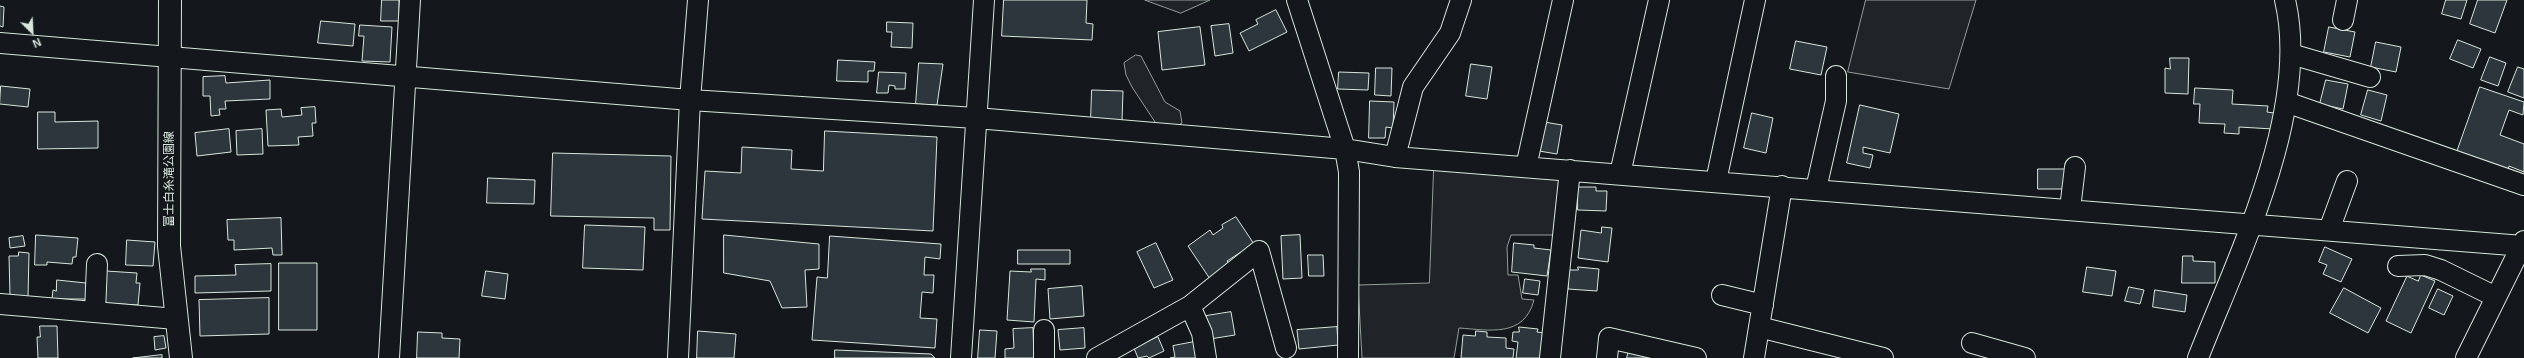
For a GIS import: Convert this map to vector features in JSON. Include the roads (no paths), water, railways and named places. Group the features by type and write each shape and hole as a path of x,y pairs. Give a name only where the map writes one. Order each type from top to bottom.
{"main road":[{"name":"富士白糸滝公園線","path":"170,0 169,246 181,358"}],"street":[{"path":"389,358 404,76 410,0"},
{"path":"678,358 690,100 698,0"},
{"path":"961,358 984,0"},
{"path":"1297,0 1345,149 1349,172 1348,358"},
{"path":"1395,157 1413,87 1450,33 1461,0"},
{"path":"1526,167 1563,0"},
{"path":"1620,174 1659,0"},
{"path":"1716,181 1755,0"},
{"path":"2198,358 2250,223 2276,148 2286,102 2291,54 2285,0"},
{"path":"2343,20 2347,0"},
{"path":"0,43 690,100 976,118 1345,149 1395,157 2523,244 2466,358"},
{"path":"2291,54 2370,77"},
{"path":"1816,189 1836,101 1836,76"},
{"path":"2286,102 2524,185"},
{"path":"2070,209 2075,167"},
{"path":"1550,358 1570,170"},
{"path":"2329,230 2347,181"},
{"path":"1754,358 1782,186"},
{"path":"1097,358 1152,329 1190,306 1259,251 1286,348"},
{"path":"95,312 97,264"},
{"path":"2398,266 2425,265 2441,270 2496,297"},
{"path":"1722,295 1763,305"},
{"path":"0,304 176,319"},
{"path":"1190,306 1202,333 1206,358"},
{"path":"1759,327 1883,358"},
{"path":"1044,330 1044,358"},
{"path":"1607,358 1609,338 1696,358"},
{"path":"1972,344 2025,358"}]}
